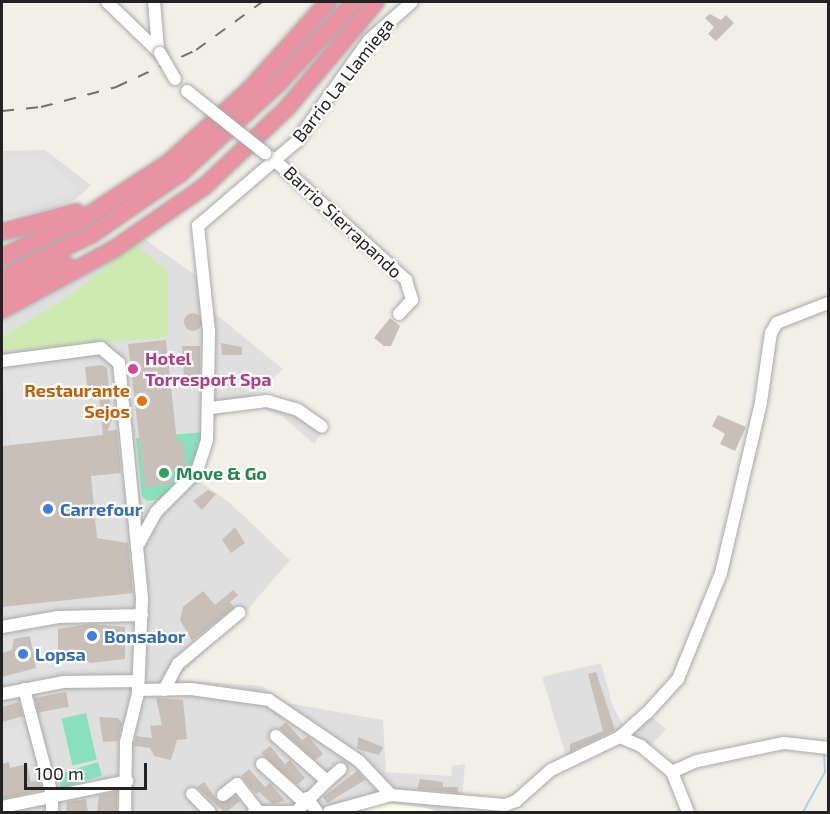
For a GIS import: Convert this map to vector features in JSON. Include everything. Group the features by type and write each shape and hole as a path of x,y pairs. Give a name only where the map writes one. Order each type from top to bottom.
{"highway":[{"path":"2,257 120,196 212,126 328,2"},
{"path":"2,278 91,235 182,173 279,83 354,2"},
{"path":"2,310 122,244 218,172 294,100 376,2"},
{"path":"2,232 39,225 88,206 212,126"},
{"path":"2,294 95,251 218,172"}],"street":[{"path":"107,2 159,51"},
{"path":"153,2 159,51"},
{"name":"Barrio La Llamiega","path":"277,162 313,122 369,40 412,2"},
{"name":"Barrio Sierrapando","path":"159,51 175,79 187,91 277,162 406,280 411,300 399,314"},
{"name":"Barrio Sierrapando","path":"137,520 158,506 197,471 211,408 209,331 198,226 277,162"},
{"path":"329,813 391,795 443,807 492,807 516,801 551,770 620,738 678,679 734,531 770,361 771,333 777,323 828,303"},
{"path":"2,361 101,348 115,356 140,543 142,615 137,685 126,742 125,813"},
{"path":"211,408 267,401 298,410 322,428"},
{"path":"134,503 158,506"},
{"name":"Barrio Sierrapando","path":"140,543 158,506"},
{"path":"164,690 178,664 239,613"},
{"path":"2,627 58,616 142,615"},
{"path":"2,694 63,682 137,685 164,690 269,700 359,761 391,795"},
{"path":"24,688 52,795 52,813"},
{"path":"276,736 327,781"},
{"path":"620,738 641,746 672,772 688,813"},
{"path":"672,772 752,749 784,743 824,747"},
{"path":"262,764 302,806 317,813"},
{"path":"254,813 302,806 341,769"},
{"path":"2,807 127,781"},
{"path":"223,795 237,784 259,812"},
{"path":"192,794 210,813"}],"shaded area":[{"path":"45,150 91,185 76,199 54,208 2,219 2,151"},
{"path":"2,158 44,158 78,187 73,195 2,214"},
{"path":"143,238 208,284 214,313 283,369 253,396 293,404 325,428 314,444 282,416 247,403 220,409 197,480 229,502 290,560 244,614 175,680 262,686 287,703 383,720 386,772 451,776 452,766 465,764 461,812 2,812 2,320"},
{"path":"83,358 93,436 11,446 2,368"},
{"path":"58,624 58,656 90,659 89,668 37,673 29,628"},
{"path":"601,663 613,707 623,724 645,711 666,729 644,753 619,743 569,766 542,677"},
{"path":"25,724 37,762 10,768 9,762 2,764 2,731"},
{"path":"386,803 426,808 439,812 343,812"}],"green space":[{"path":"135,244 168,272 168,337 2,351 2,337 69,296"},
{"name":"Move & Go","path":"203,432 194,465 183,481 161,499 147,501 142,496 136,438"},
{"path":"86,713 97,760 72,765 62,719"},
{"path":"98,762 102,775 61,788 57,775"}],"building":[{"path":"710,14 721,20 726,15 734,23 716,41 708,34 714,27 705,18"},
{"path":"193,313 199,316 202,322 199,328 193,331 187,328 184,322 187,316"},
{"path":"390,318 400,326 391,346 384,346 374,338"},
{"path":"166,340 177,442 183,441 186,468 170,470 172,484 145,487 128,344"},
{"path":"221,343 242,347 242,355 222,355"},
{"path":"182,346 200,346 200,377 184,379"},
{"name":"Carrefour","path":"102,365 107,368 112,420 107,431 117,430 121,473 91,476 97,538 128,543 133,593 2,607 2,446 103,435 99,396 88,392 85,367"},
{"path":"718,415 746,427 735,451 720,444 725,434 712,426"},
{"path":"208,490 216,494 202,510 193,501"},
{"path":"235,527 245,543 231,553 222,540"},
{"path":"233,590 238,595 230,602 234,607 192,641 180,620 183,607 203,591 215,605"},
{"name":"Bonsabor","path":"90,624 125,627 125,659 90,663 80,656 58,656 58,629"},
{"name":"Lopsa","path":"30,636 36,668 2,677 2,653 12,650 14,639"},
{"path":"596,672 615,730 570,752 570,744 603,731 588,674"},
{"path":"66,692 69,707 37,713 35,698"},
{"path":"156,698 183,700 187,739 177,740 171,760 154,756 150,748 134,746 136,736 152,738 150,726 162,725"},
{"path":"19,702 23,716 2,722 2,707"},
{"path":"99,717 118,718 122,723 118,741 103,742"},
{"path":"286,722 302,740 308,736 323,754 315,760 279,728"},
{"path":"358,737 383,747 379,755 357,749"},
{"path":"270,746 285,764 290,760 305,778 297,785 261,753"},
{"path":"9,762 10,768 27,764 31,782 39,780 42,790 2,799 2,764"},
{"path":"249,769 265,787 270,783 285,801 272,804 259,792 256,794 241,776"},
{"path":"357,771 365,780 327,803 323,797"},
{"path":"420,779 443,782 443,787 458,787 458,793 417,789"},
{"path":"204,782 219,802 236,796 240,801 225,813 197,787"},
{"path":"117,792 117,813 97,813 99,795"},
{"path":"86,799 88,813 66,813 67,802"}],"waterway":[{"path":"803,812 825,772 824,751"}],"railway":[{"path":"2,111 41,107 116,87 196,50 262,2"}],"place":[{"name":"Hotel Torresport Spa","path":"133,369"},
{"name":"Restaurante Sejos","path":"142,401"},
{"name":"Move & Go","path":"164,473"},
{"name":"Carrefour","path":"48,509"},
{"name":"Bonsabor","path":"92,636"},
{"name":"Lopsa","path":"23,654"}]}
